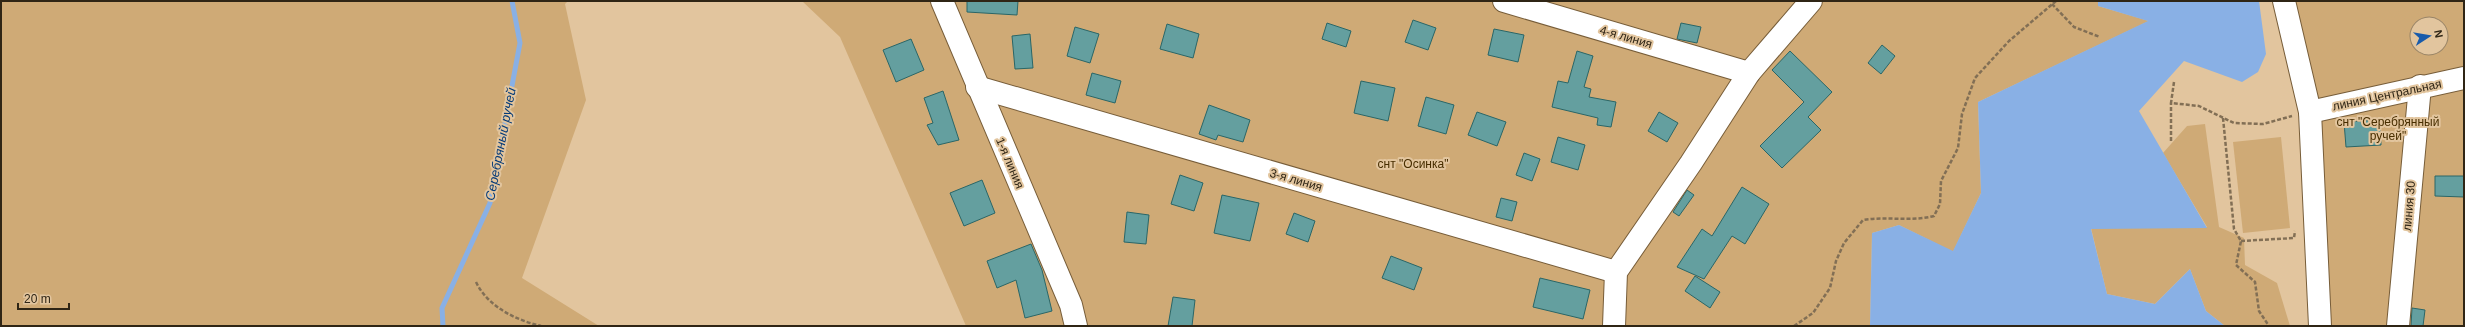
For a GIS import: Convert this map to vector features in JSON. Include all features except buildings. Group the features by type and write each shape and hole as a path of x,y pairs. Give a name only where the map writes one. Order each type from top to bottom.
{"street":[{"name":"1-я линия","path":"942,1 1070,305 1076,326"},
{"name":"4-я линия","path":"1504,1 1749,73"},
{"path":"1614,326 1616,272 1691,163 1749,73 1811,1"},
{"path":"2284,1 2310,112 2320,326"},
{"name":"линия Центральная","path":"2310,112 2420,86 2464,78"},
{"name":"линия 30","path":"2398,326 2420,86"},
{"name":"3-я линия","path":"977,87 1616,272"}],"path":[{"path":"1794,326 1813,313 1830,288 1836,261 1844,243 1862,222 1880,217 1918,220 1934,216 1940,204 1941,181 1958,148 1962,114 1975,78 2009,41 2056,1"},
{"path":"2052,4 2074,27 2100,37"},
{"path":"2171,141 2171,103 2174,82"},
{"path":"2171,103 2199,106 2234,124 2263,124 2310,112"},
{"path":"2223,118 2234,229 2241,241 2236,265 2255,282 2259,311 2268,326"},
{"path":"2241,241 2294,238 2297,223"},
{"path":"476,282 481,292 512,318 520,318 541,326"}],"green space":[{"path":"1,1 568,1 565,4 586,100 522,278 599,326 1,326"},
{"name":"снт \"Осинка\"","path":"802,1 2098,1 2098,6 2149,21 1978,102 1981,193 1953,252 1899,225 1872,233 1870,326 966,326 840,37"},
{"name":"снт \"Серебрянный ручей\"","path":"2284,1 2464,1 2464,326 2320,326 2310,112"},
{"path":"2205,124 2219,227 2244,238 2245,265 2277,283 2290,326 2225,326 2206,311 2190,269 2155,304 2107,294 2091,228 2207,227 2163,153 2187,126"},
{"path":"2281,137 2290,228 2243,233 2233,142"}],"water":[{"path":"2098,1 2259,1 2266,54 2258,72 2242,82 2184,61 2139,111 2207,228 2091,229 2107,294 2155,304 2190,269 2206,311 2225,326 1870,326 1872,233 1899,225 1953,251 1981,193 1978,102 2148,21 2098,6"}],"waterway":[{"name":"Серебряный ручей","path":"443,326 442,308 490,203 520,43 512,1"}]}
